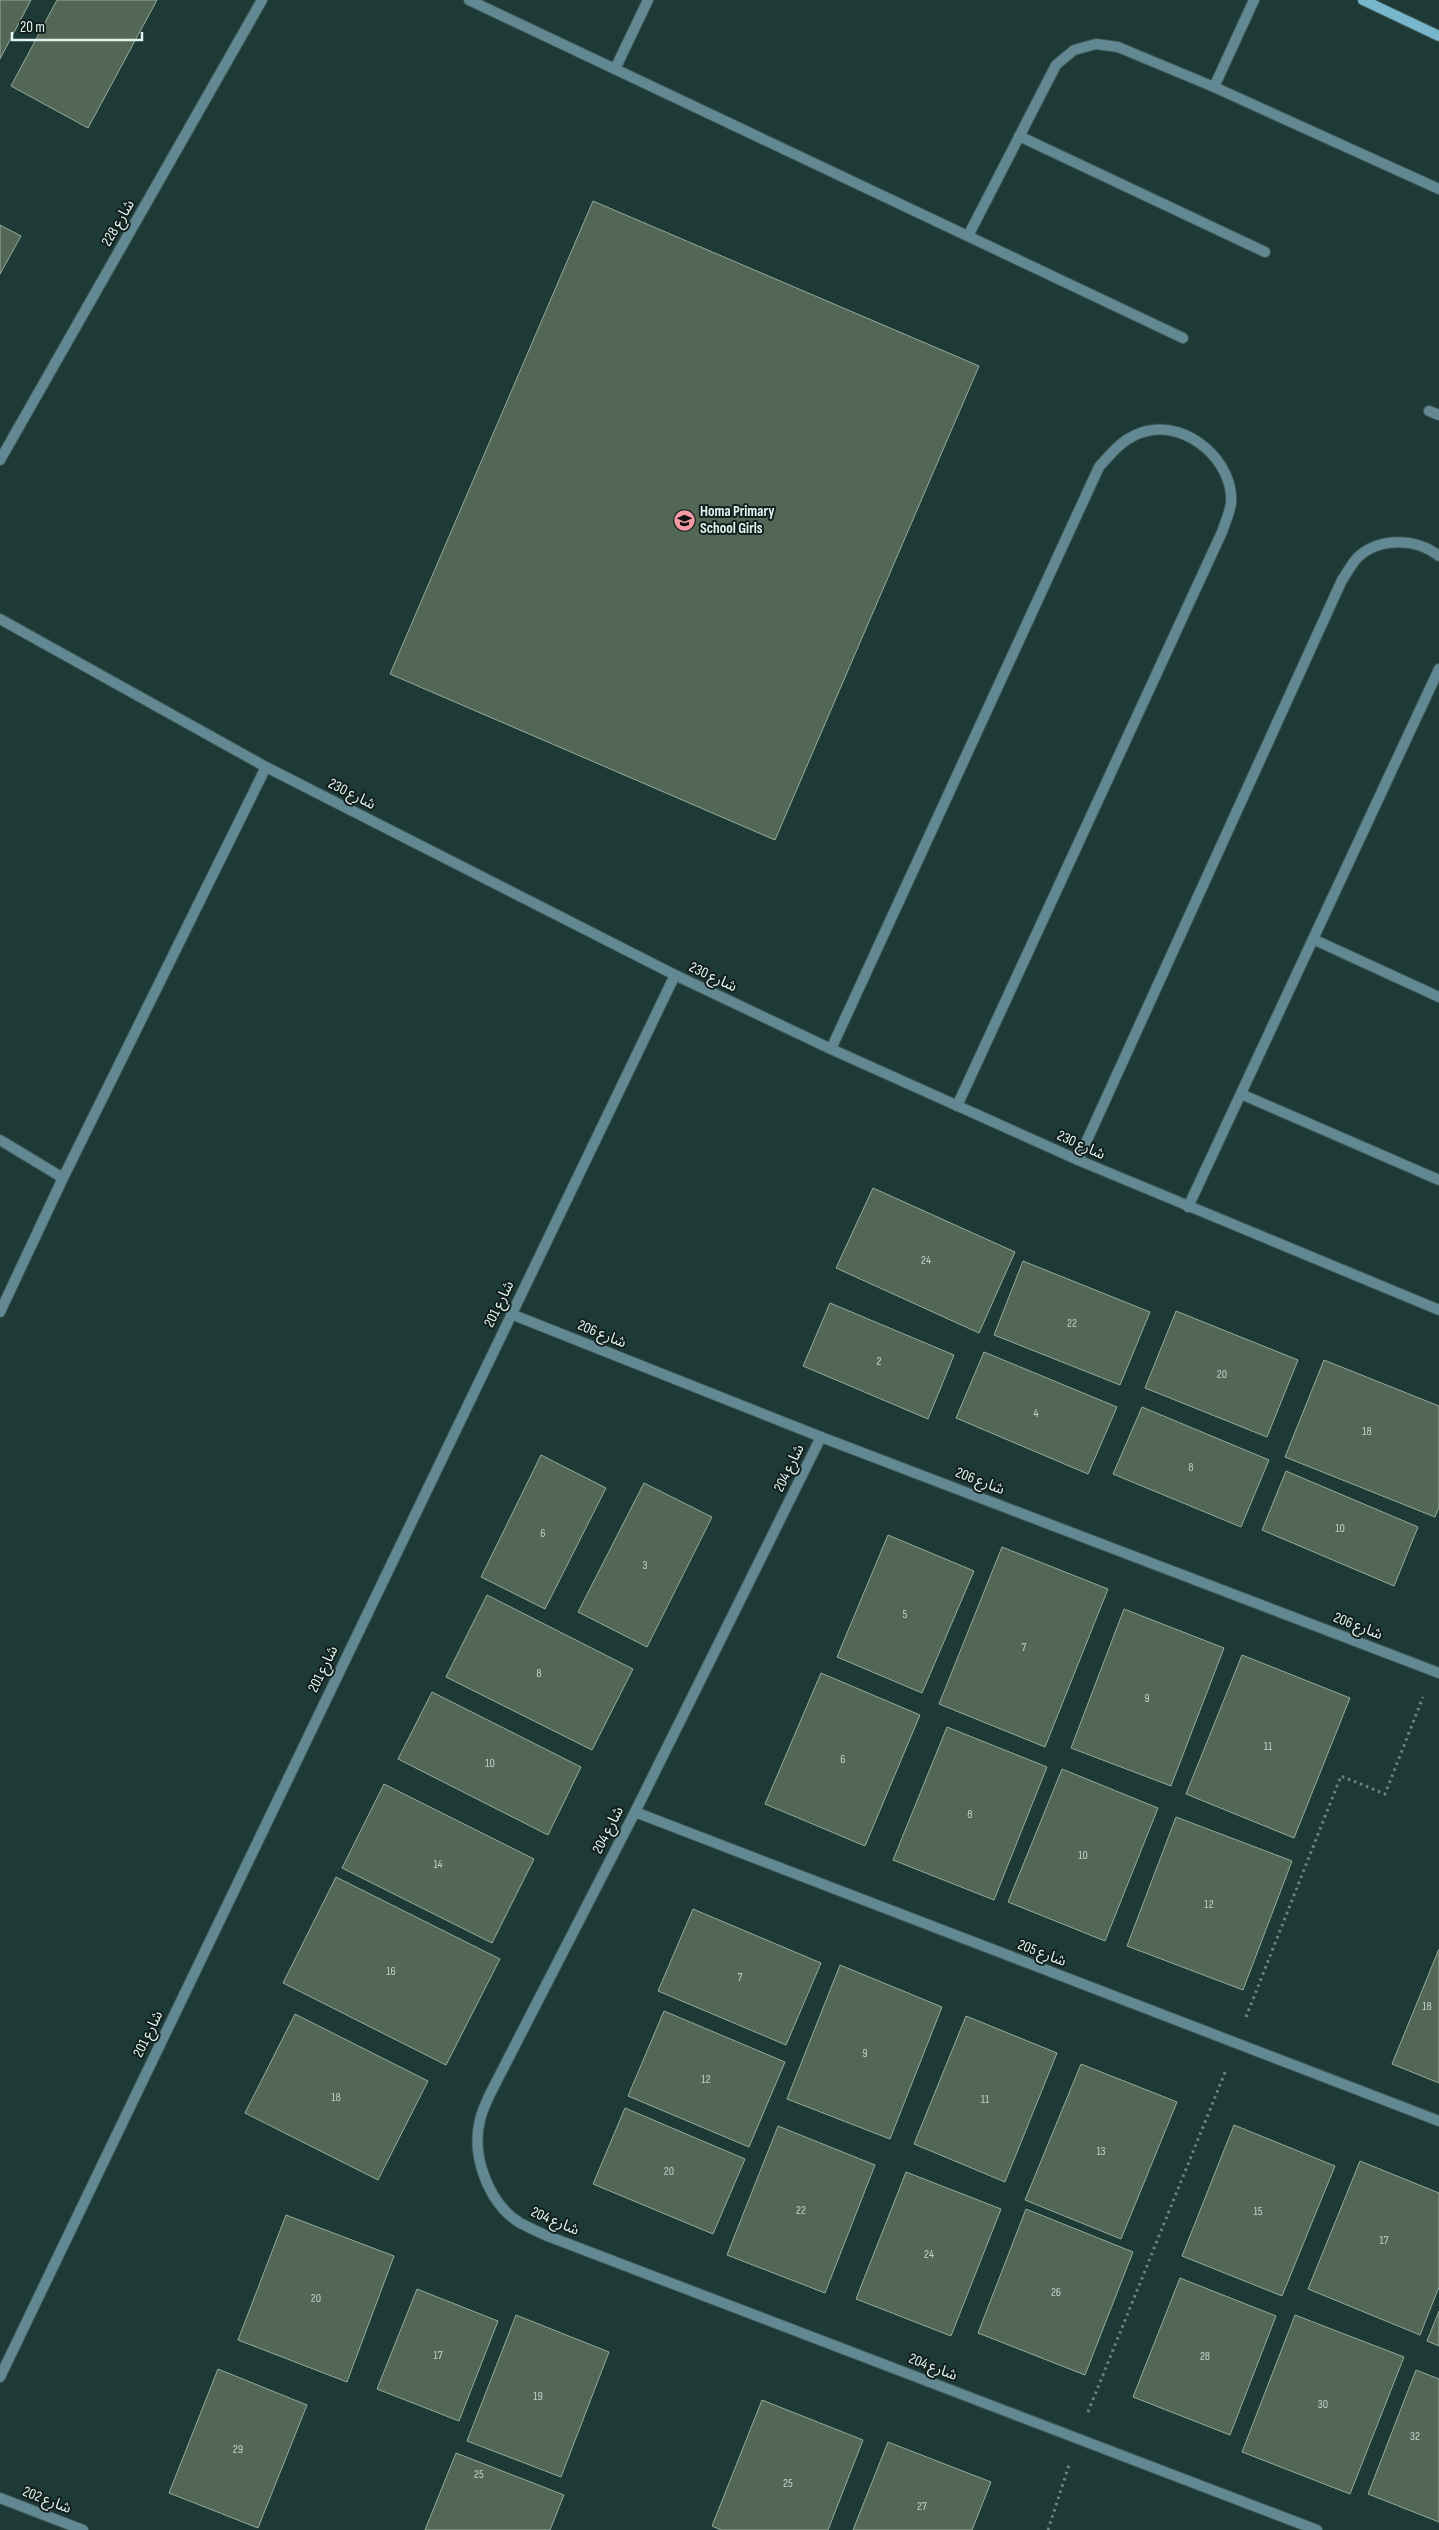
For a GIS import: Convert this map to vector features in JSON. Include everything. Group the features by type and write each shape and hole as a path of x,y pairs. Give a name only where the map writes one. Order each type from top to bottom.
{"street":[{"name":"شارع 228","path":"0,460 262,0"},
{"path":"469,0 1183,338"},
{"path":"615,69 648,0"},
{"path":"1214,87 1254,0"},
{"path":"1363,0 1439,36"},
{"path":"968,236 1056,65 1074,50 1096,44 1118,47 1214,87 1439,189"},
{"path":"1019,136 1266,252"},
{"path":"831,1049 1098,467 1119,443 1148,431 1179,431 1206,446 1225,472 1231,502 1222,532 957,1106"},
{"path":"1078,1160 1342,580 1359,557 1384,543 1412,543 1439,556"},
{"name":"شارع 230","path":"0,619 266,767 675,975 831,1049 1078,1160 1439,1310"},
{"path":"1188,1207 1315,940 1439,669"},
{"path":"0,1312 63,1178 266,767"},
{"path":"1315,940 1439,997"},
{"name":"شارع 201","path":"0,2377 675,975"},
{"path":"1241,1094 1439,1180"},
{"path":"0,1140 63,1178"},
{"name":"شارع 206","path":"511,1314 821,1437 1436,1672"},
{"name":"شارع 204","path":"821,1437 634,1812 490,2094 480,2121 478,2149 484,2177 498,2202 518,2222 545,2235 1317,2530"},
{"name":"شارع 205","path":"634,1812 1439,2121"},
{"name":"شارع 202","path":"0,2498 83,2530"}],"path":[{"path":"1048,2530 1078,2439 1236,2044 1340,1776 1385,1794 1436,1672"}],"building":[{"path":"0,0 31,0 0,59"},
{"path":"57,0 157,0 88,128 11,86"},
{"name":"Homa Primary School Girls","path":"593,201 979,366 775,840 390,674"},
{"path":"0,225 21,236 0,274"},
{"path":"873,1188 1015,1252 979,1333 836,1268"},
{"path":"1023,1261 1150,1312 1120,1385 994,1335"},
{"path":"830,1303 954,1355 928,1419 803,1366"},
{"path":"1176,1311 1298,1360 1267,1437 1145,1388"},
{"path":"984,1352 1117,1407 1088,1474 956,1418"},
{"path":"1324,1360 1439,1406 1439,1507 1435,1517 1285,1457"},
{"path":"1142,1407 1269,1460 1241,1527 1113,1474"},
{"path":"541,1455 606,1488 545,1609 481,1577"},
{"path":"1286,1471 1418,1527 1394,1586 1262,1530"},
{"path":"644,1483 712,1517 647,1647 578,1612"},
{"path":"888,1535 974,1571 922,1693 837,1657"},
{"path":"1002,1547 1108,1589 1045,1747 939,1704"},
{"path":"487,1595 633,1669 592,1750 446,1677"},
{"path":"1124,1609 1224,1648 1171,1786 1071,1748"},
{"path":"1242,1655 1350,1698 1294,1838 1186,1794"},
{"path":"821,1673 920,1715 865,1846 765,1804"},
{"path":"432,1692 581,1767 548,1835 398,1759"},
{"path":"947,1727 1047,1767 994,1900 893,1860"},
{"path":"1062,1769 1158,1808 1105,1941 1008,1902"},
{"path":"384,1784 534,1859 492,1943 342,1868"},
{"path":"1176,1817 1292,1861 1243,1990 1127,1946"},
{"path":"336,1877 500,1959 446,2065 283,1983"},
{"path":"693,1909 821,1963 786,2045 658,1991"},
{"path":"1439,1949 1439,2083 1392,2064"},
{"path":"840,1965 942,2007 890,2139 787,2099"},
{"path":"664,2011 785,2062 749,2147 628,2096"},
{"path":"295,2014 428,2081 378,2180 245,2113"},
{"path":"966,2016 1057,2053 1005,2182 914,2144"},
{"path":"1081,2064 1177,2102 1121,2239 1025,2200"},
{"path":"625,2108 745,2159 713,2234 593,2184"},
{"path":"1234,2125 1335,2166 1282,2296 1182,2256"},
{"path":"778,2126 875,2165 825,2293 727,2255"},
{"path":"1360,2161 1439,2193 1439,2287 1420,2335 1308,2289"},
{"path":"906,2172 1001,2209 951,2336 856,2299"},
{"path":"1026,2209 1133,2252 1085,2375 978,2333"},
{"path":"286,2215 394,2256 347,2382 238,2340"},
{"path":"1180,2278 1276,2316 1230,2435 1133,2397"},
{"path":"417,2289 498,2321 459,2421 377,2389"},
{"path":"1439,2311 1439,2346 1427,2341"},
{"path":"516,2315 609,2352 561,2477 467,2441"},
{"path":"1295,2315 1404,2357 1350,2494 1242,2452"},
{"path":"218,2369 307,2405 258,2528 169,2493"},
{"path":"1416,2370 1439,2379 1439,2522 1368,2494"},
{"path":"762,2400 863,2440 828,2530 721,2530 712,2526"},
{"path":"888,2442 991,2482 972,2530 853,2530"},
{"path":"456,2453 564,2495 550,2530 425,2530"}],"place":[{"name":"Homa Primary School Girls","path":"684,520"}]}
